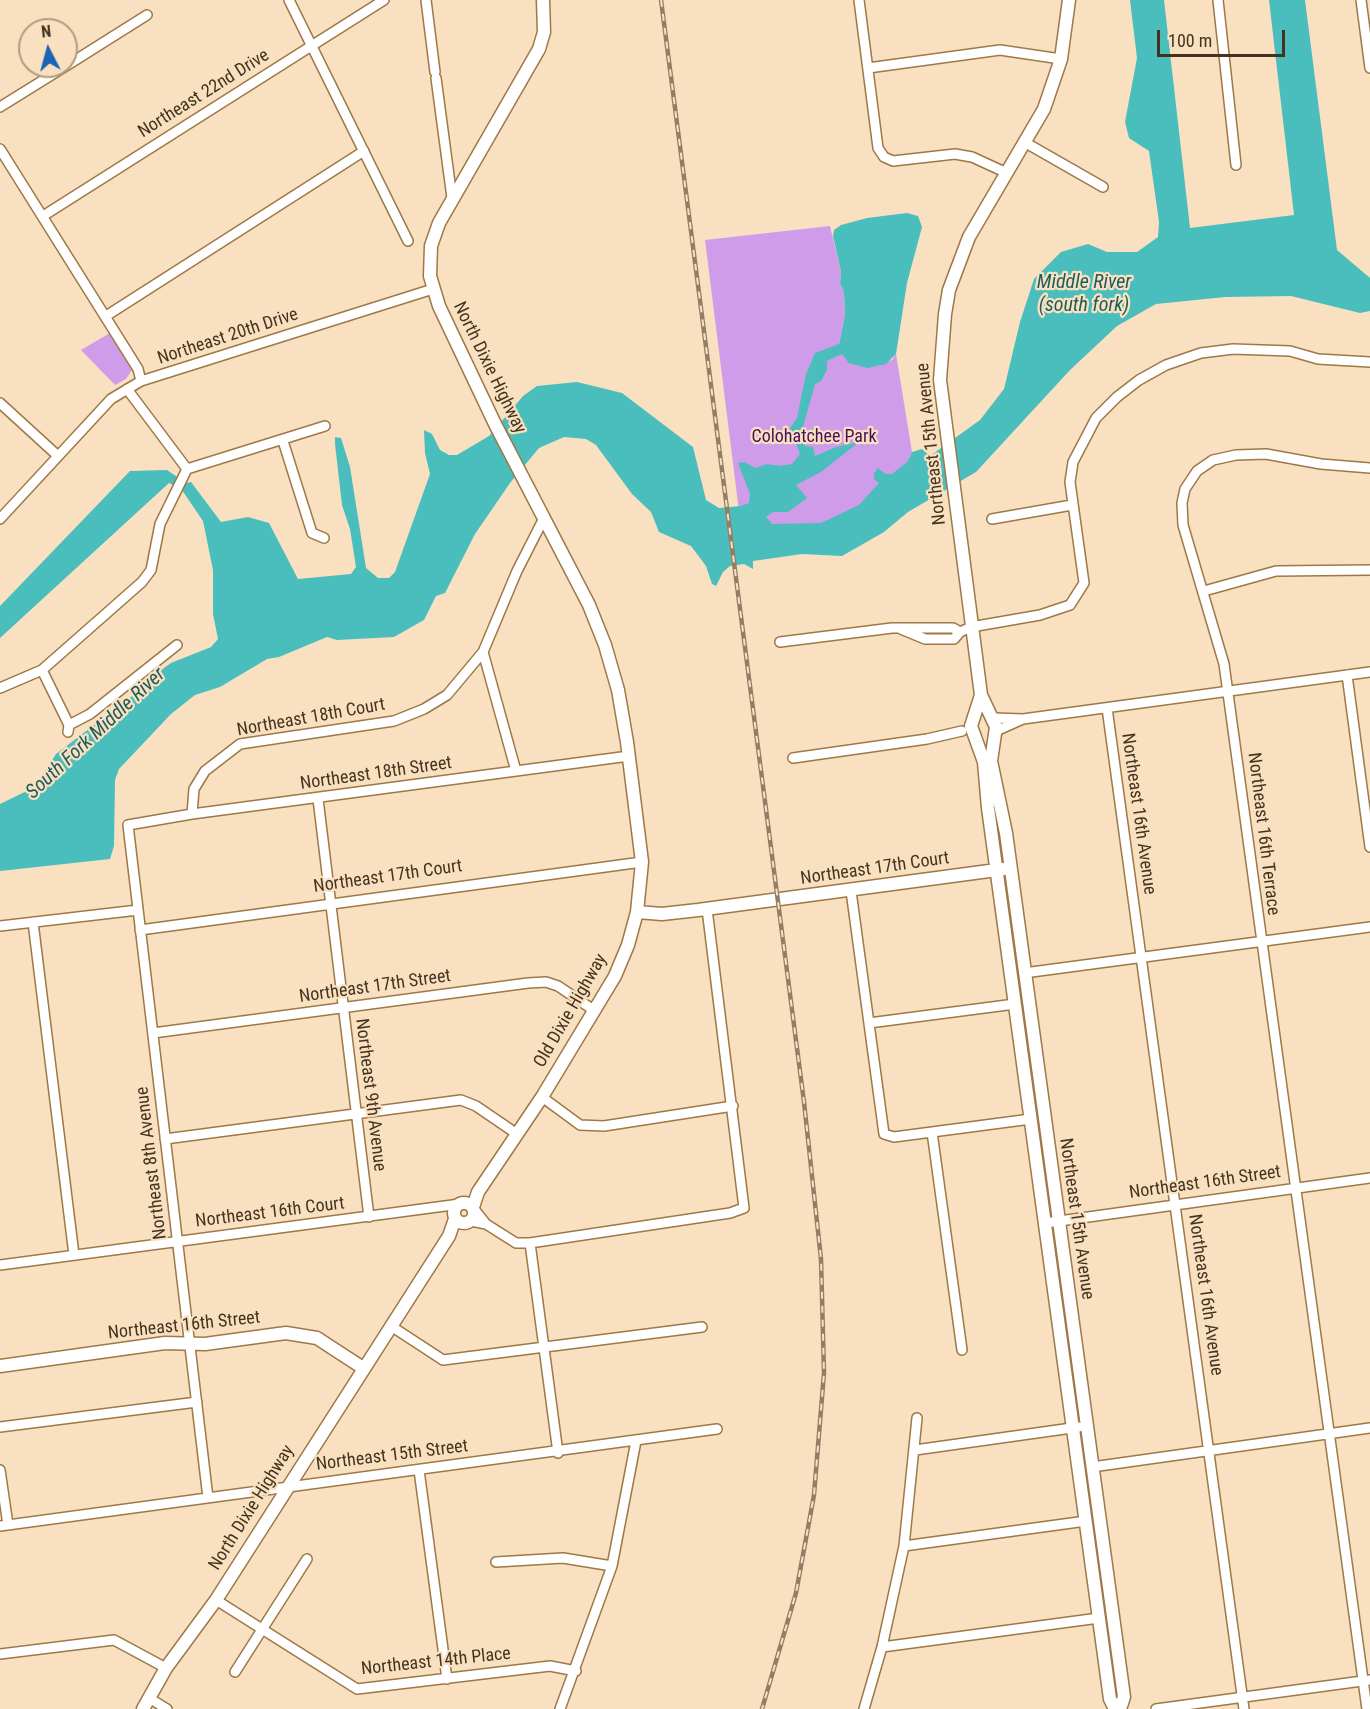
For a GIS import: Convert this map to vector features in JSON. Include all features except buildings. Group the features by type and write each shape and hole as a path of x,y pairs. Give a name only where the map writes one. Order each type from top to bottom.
{"street":[{"path":"289,0 408,241"},
{"name":"Northeast 22nd Drive","path":"43,216 384,0"},
{"path":"426,0 452,198"},
{"name":"North Dixie Highway","path":"543,0 544,32 535,58 439,222 431,246 429,267 433,289 495,424 589,605 605,645 618,690 629,756"},
{"path":"859,0 878,148 884,157 893,161 955,154 972,157 1007,173"},
{"name":"Northeast 15th Avenue","path":"981,695 970,734 984,762 1110,1699 1118,1709 1124,1697 1011,867 991,761 994,725 981,695 965,629 955,495 946,432 941,362 950,290 969,237 1044,109 1061,59 1069,0"},
{"path":"1218,0 1236,165"},
{"path":"1361,0 1370,68"},
{"path":"78,58 147,15"},
{"path":"868,68 1000,50 1061,59"},
{"path":"0,107 47,78"},
{"path":"1026,143 1103,187"},
{"path":"0,149 106,316 138,369 141,381"},
{"path":"106,316 364,151"},
{"name":"Northeast 20th Drive","path":"0,519 111,399 141,381 433,289"},
{"path":"780,642 901,629 926,639 940,641 954,639 965,629 1040,615 1070,605 1084,583 1072,505 1070,482 1073,462 1096,418 1117,397 1139,380 1166,365 1201,353 1244,349 1290,351 1318,359 1370,362"},
{"path":"127,389 187,469"},
{"path":"0,403 58,456"},
{"path":"0,688 42,670 142,582 151,570 166,506 187,469 284,441 325,426"},
{"path":"284,441 312,533 324,538"},
{"name":"Northeast 16th Terrace","path":"1367,1709 1366,1680 1328,1434 1298,1188 1260,941 1224,664 1183,525 1185,489 1197,471 1213,460 1236,455 1266,454 1321,464 1370,468"},
{"path":"992,519 1072,505"},
{"name":"Northeast 18th Court","path":"192,814 194,789 205,771 240,744 394,721 424,709 447,695 483,652 517,571 544,518"},
{"path":"1204,591 1276,571 1370,570"},
{"path":"42,670 69,729 177,645"},
{"path":"483,652 516,771"},
{"path":"994,725 1023,719 1370,672"},
{"path":"1347,675 1370,846"},
{"name":"Northeast 16th Avenue","path":"1107,708 1244,1709"},
{"path":"974,718 983,713 994,725"},
{"path":"793,758 970,734 987,739 994,725"},
{"name":"Northeast 18th Street","path":"128,825 192,814 629,756"},
{"name":"Old Dixie Highway","path":"392,1326 595,1011 615,976 628,945 637,912 642,862 629,756"},
{"name":"Northeast 9th Avenue","path":"318,799 369,1217"},
{"name":"Northeast 8th Avenue","path":"128,825 208,1497"},
{"name":"Northeast 17th Court","path":"140,930 642,862"},
{"name":"Northeast 17th Court","path":"637,912 662,914 707,909 851,891 1011,867"},
{"path":"851,891 884,1134 894,1137 1031,1119"},
{"path":"464,1213 516,1243 530,1243 730,1213 744,1208 707,909"},
{"path":"0,927 138,910"},
{"path":"33,922 74,1255"},
{"path":"1024,973 1370,927"},
{"name":"Northeast 17th Street","path":"153,1033 546,982 558,986 595,1011"},
{"path":"869,1023 1015,1004"},
{"path":"542,1096 580,1125 588,1126 604,1126 733,1106"},
{"path":"165,1139 461,1100 476,1106 517,1134"},
{"path":"932,1132 962,1350"},
{"name":"Northeast 16th Street","path":"1045,1223 1370,1178"},
{"name":"Northeast 16th Court","path":"0,1265 438,1208 464,1213"},
{"path":"530,1243 558,1453"},
{"path":"392,1326 443,1360 702,1326"},
{"name":"North Dixie Highway","path":"146,1703 166,1668 216,1600 287,1486 392,1326"},
{"name":"Northeast 16th Street","path":"0,1366 165,1343 205,1344 298,1333 317,1338 363,1368"},
{"path":"0,1427 197,1402"},
{"path":"864,1709 882,1647 904,1546 917,1418"},
{"path":"915,1450 1086,1425"},
{"path":"1092,1467 1370,1428"},
{"name":"Northeast 15th Street","path":"4,1525 287,1486 558,1453 717,1429"},
{"path":"560,1709 576,1671 612,1566 636,1441"},
{"path":"0,1470 4,1525"},
{"path":"419,1470 447,1679"},
{"path":"904,1546 1086,1521"},
{"path":"496,1562 563,1558 612,1566"},
{"path":"236,1672 262,1627 308,1559"},
{"name":"Northeast 14th Place","path":"216,1600 357,1689 550,1666 576,1671"},
{"path":"882,1647 1099,1618"},
{"path":"0,1654 114,1640 166,1668"},
{"path":"1156,1709 1366,1680"},
{"path":"146,1703 166,1709"}],"green space":[{"name":"Colohatchee Park","path":"830,226 841,272 840,283 844,293 845,315 839,344 877,366 892,360 896,354 912,452 907,462 854,514 821,532 767,532 739,511 705,240"},
{"path":"110,333 132,370 126,379 115,385 81,350"}],"water":[{"name":"Middle River (south fork)","path":"1130,0 1164,0 1190,228 1294,215 1269,0 1305,0 1337,250 1370,278 1370,311 1360,313 1291,296 1225,297 1156,304 1117,326 1070,370 976,472 908,512 884,532 842,556 802,554 753,561 753,569 744,564 730,566 723,572 716,586 712,584 706,566 691,546 659,532 651,512 632,494 596,445 586,439 564,437 539,448 510,483 475,534 445,593 436,596 424,620 394,637 337,640 327,637 279,657 267,659 220,687 195,695 171,714 119,769 115,780 114,846 110,859 0,871 0,804 35,787 56,754 140,690 146,681 171,663 211,647 218,639 213,614 213,570 203,521 182,490 169,483 0,638 0,606 130,471 167,470 186,483 191,482 221,522 248,517 269,523 298,579 351,574 356,567 350,529 342,505 335,444 335,437 341,438 350,467 366,568 378,578 389,578 395,572 430,474 425,453 424,430 432,434 440,450 449,455 457,455 489,436 523,396 537,386 577,382 622,393 693,447 706,500 719,508 741,506 749,503 750,494 738,463 744,462 756,468 767,464 780,466 792,464 800,454 790,428 797,418 806,374 815,353 839,344 845,315 844,293 840,283 841,272 833,236 834,230 841,225 867,218 907,213 918,216 922,227 907,283 896,354 886,364 867,368 849,363 842,354 827,361 827,370 821,381 815,384 801,434 805,446 813,447 815,456 836,447 859,442 821,472 796,485 807,498 788,512 773,512 766,517 772,524 821,523 859,505 879,483 874,479 874,473 878,468 885,474 892,474 907,462 912,452 922,449 930,456 980,420 1004,389 1020,322 1034,279 1061,252 1088,244 1107,252 1137,252 1158,237 1159,222 1149,151 1129,138 1125,122 1137,58"}],"railway":[{"path":"661,0 804,1102 821,1259 824,1373 814,1495 796,1593 762,1709"}],"water label":[{"name":"South Fork Middle River","path":"96,734"}]}
